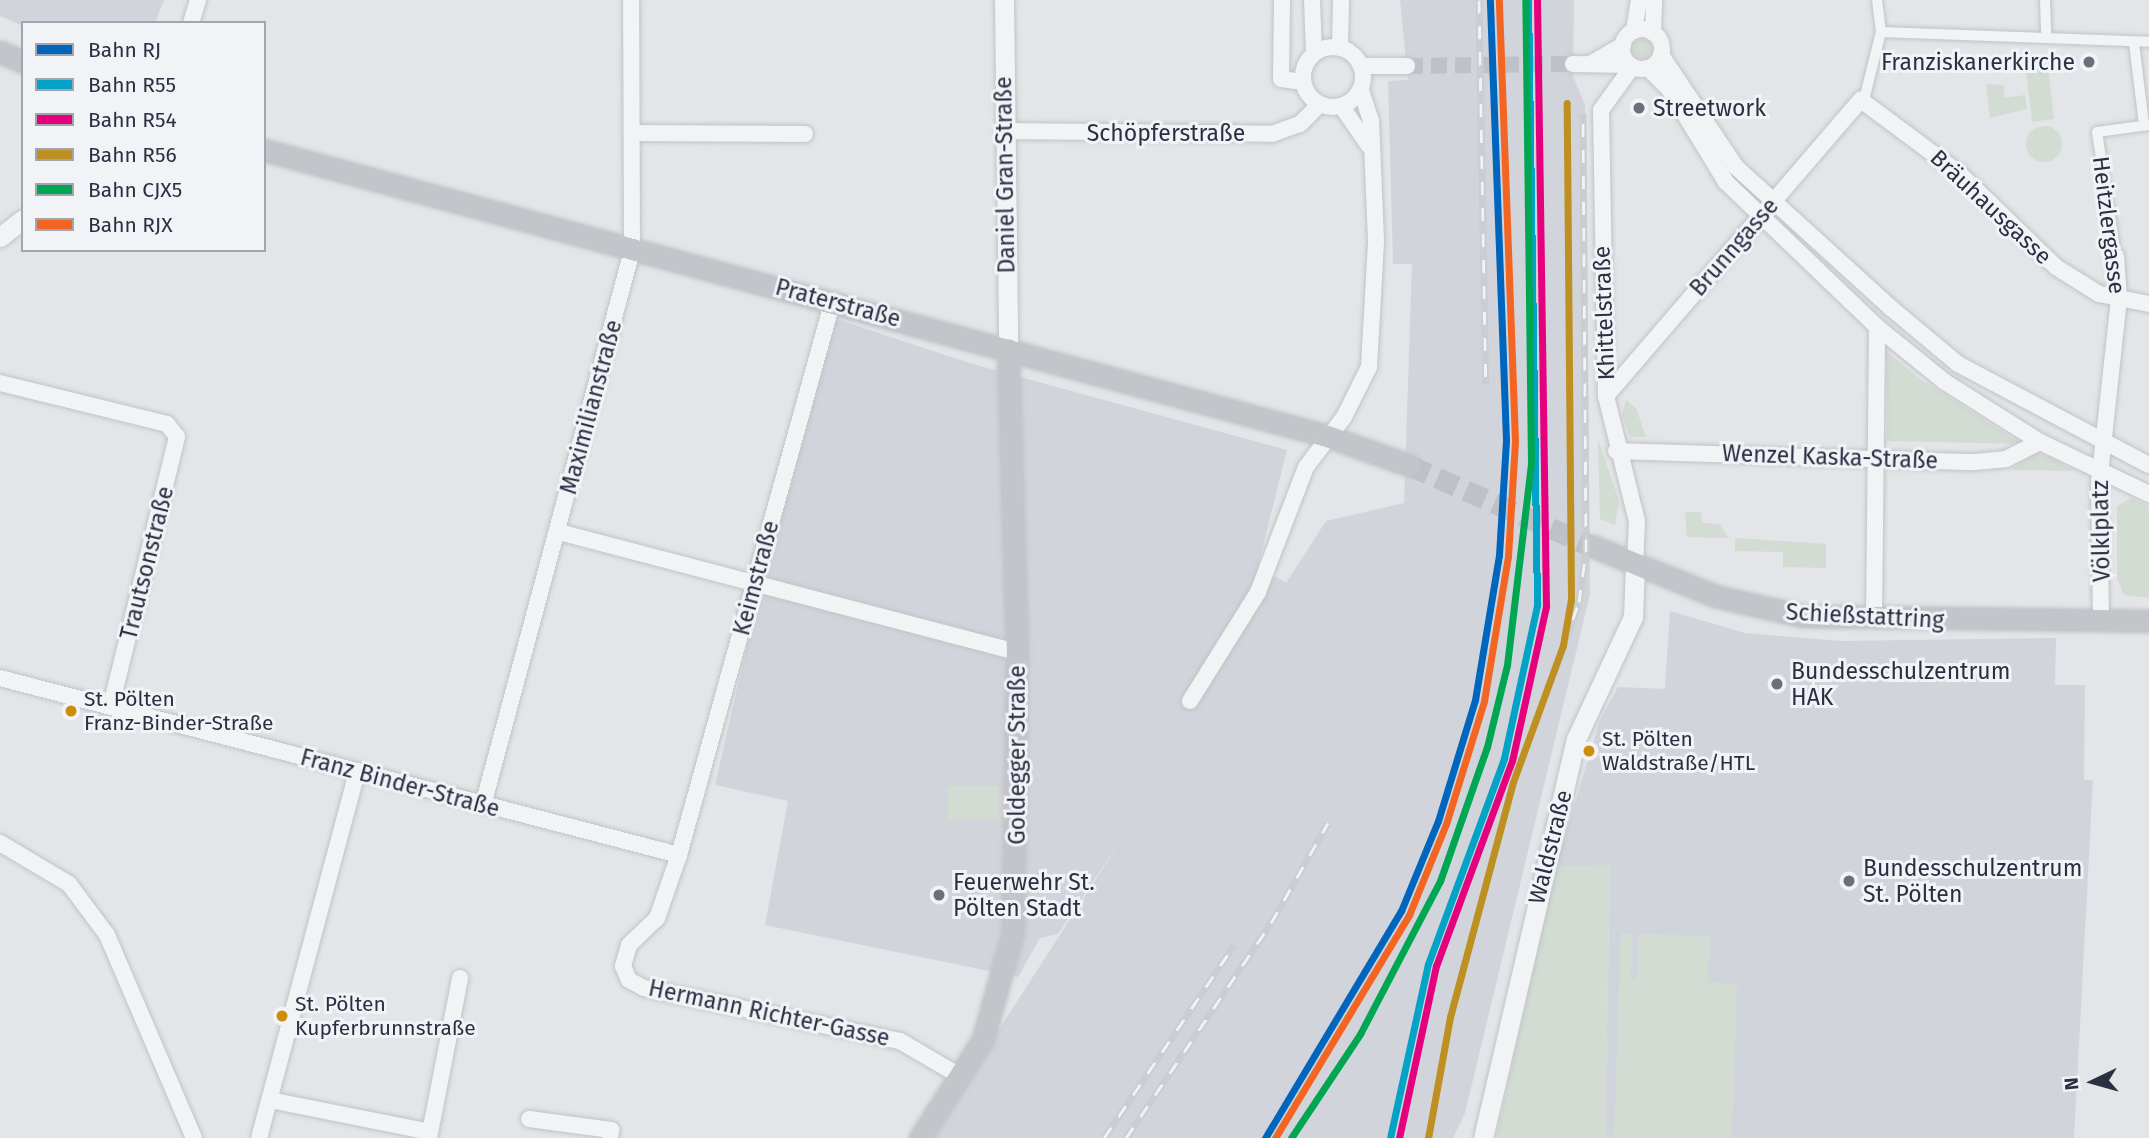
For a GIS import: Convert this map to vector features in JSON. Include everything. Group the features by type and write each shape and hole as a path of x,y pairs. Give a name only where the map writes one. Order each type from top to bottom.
{"main road":[{"path":"0,52 21,61"},
{"name":"Praterstraße","path":"266,151 632,251 833,300 1327,436 1409,466"},
{"name":"Goldegger Straße","path":"920,1138 960,1076 994,1010 1013,932 1017,652 1008,349"},
{"name":"Schießstattring","path":"1592,546 1635,565 1746,605 1874,620 2149,621"}],"street":[{"path":"192,21 198,0"},
{"name":"Maximilianstraße","path":"483,805 559,532 632,251 634,133 631,0"},
{"name":"Daniel Gran-Straße","path":"1004,0 1008,349"},
{"path":"1282,0 1281,79 1302,82 1319,105 1342,107 1361,90"},
{"path":"1302,82 1314,53 1311,0"},
{"path":"1340,48 1341,0"},
{"path":"1592,63 1623,46 1634,32 1639,0"},
{"path":"1654,0 1653,33 1661,55 1736,167 1958,364 2149,465"},
{"name":"Brunngasse","path":"1606,396 1760,215 1867,101 1881,32 1877,0"},
{"path":"2045,0 2046,36"},
{"path":"1634,32 1653,33"},
{"path":"1881,32 2046,36 2149,42"},
{"path":"2130,40 2144,86 2143,125"},
{"path":"1623,46 1637,67 1669,89 1706,158 1760,215 1877,327 1945,382 2040,442 2149,494"},
{"path":"1314,53 1340,48"},
{"path":"1340,48 1361,66 1407,66"},
{"name":"Khittelstraße","path":"1635,565 1637,522 1616,451 1606,396 1601,110 1637,67 1661,55"},
{"path":"1573,64 1637,67"},
{"path":"1189,701 1258,592 1306,467 1362,385 1375,342 1373,155 1361,90 1361,66"},
{"name":"Bräuhausgasse","path":"1867,101 1959,173 2047,257 2099,294 2149,304"},
{"name":"Schöpferstraße","path":"1004,131 1272,134 1300,124 1319,105"},
{"path":"1342,107 1373,155"},
{"name":"Heitzlergasse","path":"2104,442 2119,299 2116,256 2097,132 2143,125"},
{"path":"634,133 805,134"},
{"path":"0,237 21,221"},
{"name":"Keimstraße","path":"679,855 833,300"},
{"path":"1874,620 1877,327"},
{"name":"Trautsonstraße","path":"0,383 167,424 177,444 111,706"},
{"name":"Wenzel Kaska-Straße","path":"1616,451 1985,461 2006,459 2040,442"},
{"name":"Völklplatz","path":"2101,620 2099,470 2104,442"},
{"path":"559,532 1017,652"},
{"name":"Waldstraße","path":"1483,1138 1576,739 1633,617 1635,565"},
{"name":"Franz Binder-Straße","path":"0,678 679,855"},
{"path":"259,1138 357,772"},
{"path":"0,843 69,884 107,935 194,1138"},
{"name":"Hermann Richter-Gasse","path":"679,855 657,918 624,953 625,974 635,985 901,1041 960,1076"},
{"path":"270,1100 430,1135 460,978"},
{"path":"529,1119 611,1130 610,1138"}],"shaded area":[{"path":"0,0 164,0 156,21 21,21 21,25 0,16"},
{"path":"1400,0 1574,0 1573,76 1585,105 1590,594 1465,1113 1453,1138 929,1138 1125,834 1058,934 1040,938 1018,977 765,925 788,801 715,785 764,572 836,319 973,364 1287,450 1258,566 1286,583 1326,521 1404,503 1412,264 1393,264 1388,81 1408,80"},
{"path":"1642,39 1649,42 1652,49 1649,56 1642,59 1635,56 1632,49 1635,42"},
{"path":"2025,62 2048,65 2054,119 2032,122"},
{"path":"1986,84 2004,85 2004,98 2025,95 2027,109 1990,118"},
{"path":"2044,126 2057,131 2062,144 2057,157 2044,162 2031,157 2026,144 2031,131"},
{"path":"1881,347 1920,379 2022,444 1887,441 1887,360"},
{"path":"1626,400 1636,408 1646,437 1630,437 1622,414"},
{"path":"1598,439 1619,501 1615,525 1600,519"},
{"path":"2036,453 2051,458 2074,471 2011,470"},
{"path":"2131,498 2149,506 2149,598 2124,595 2117,578 2117,506"},
{"path":"1685,512 1701,512 1702,523 1720,524 1728,538 1687,537"},
{"path":"1735,538 1826,544 1826,568 1783,567 1783,552 1735,551"},
{"name":"Bundesschulzentrum St. Pölten","path":"1670,611 1745,633 1841,641 2056,638 2055,685 2085,685 2084,780 2093,780 2074,1138 1605,1138 1610,866 1556,866 1600,720 1618,687 1665,689"},
{"path":"948,786 999,786 999,819 948,819"},
{"path":"1610,865 1605,1138 1496,1138 1556,866"},
{"path":"1621,933 1632,934 1631,980 1637,980 1638,934 1710,936 1708,982 1737,984 1732,1138 1614,1138"}],"tunnel":[{"path":"1407,66 1573,64"},
{"path":"1409,465 1592,546"}],"railway":[{"path":"1479,0 1486,384"},
{"path":"1555,668 1579,602 1586,552 1583,113"},
{"path":"1126,1138 1271,923 1328,823"},
{"path":"1104,1138 1234,945"}],"rail line":[{"name":"RJ","path":"1265,1138 1401,911 1438,821 1475,700 1499,555 1506,440 1490,0"},
{"name":"RJX","path":"1275,1138 1409,915 1446,824 1484,701 1508,556 1515,441 1499,0"},
{"name":"CJX5","path":"1291,1138 1360,1034 1440,881 1487,747 1507,665 1531,463 1525,0"},
{"name":"R55","path":"1390,1138 1428,964 1504,758 1537,605 1528,0"},
{"name":"R54","path":"1399,1138 1436,966 1512,761 1546,606 1537,0"},
{"name":"R56","path":"1428,1138 1450,1017 1513,782 1563,645 1571,599 1567,103"}],"place":[{"name":"Franziskanerkirche","path":"2089,62"},
{"name":"Streetwork","path":"1639,108"},
{"name":"Bundesschulzentrum HAK","path":"1777,684"},
{"name":"St. Pölten Franz-Binder-Straße","path":"71,711"},
{"name":"St. Pölten Waldstraße/HTL","path":"1589,751"},
{"name":"Bundesschulzentrum St. Pölten","path":"1849,881"},
{"name":"Feuerwehr St. Pölten Stadt","path":"939,895"},
{"name":"St. Pölten Kupferbrunnstraße","path":"282,1016"}]}
